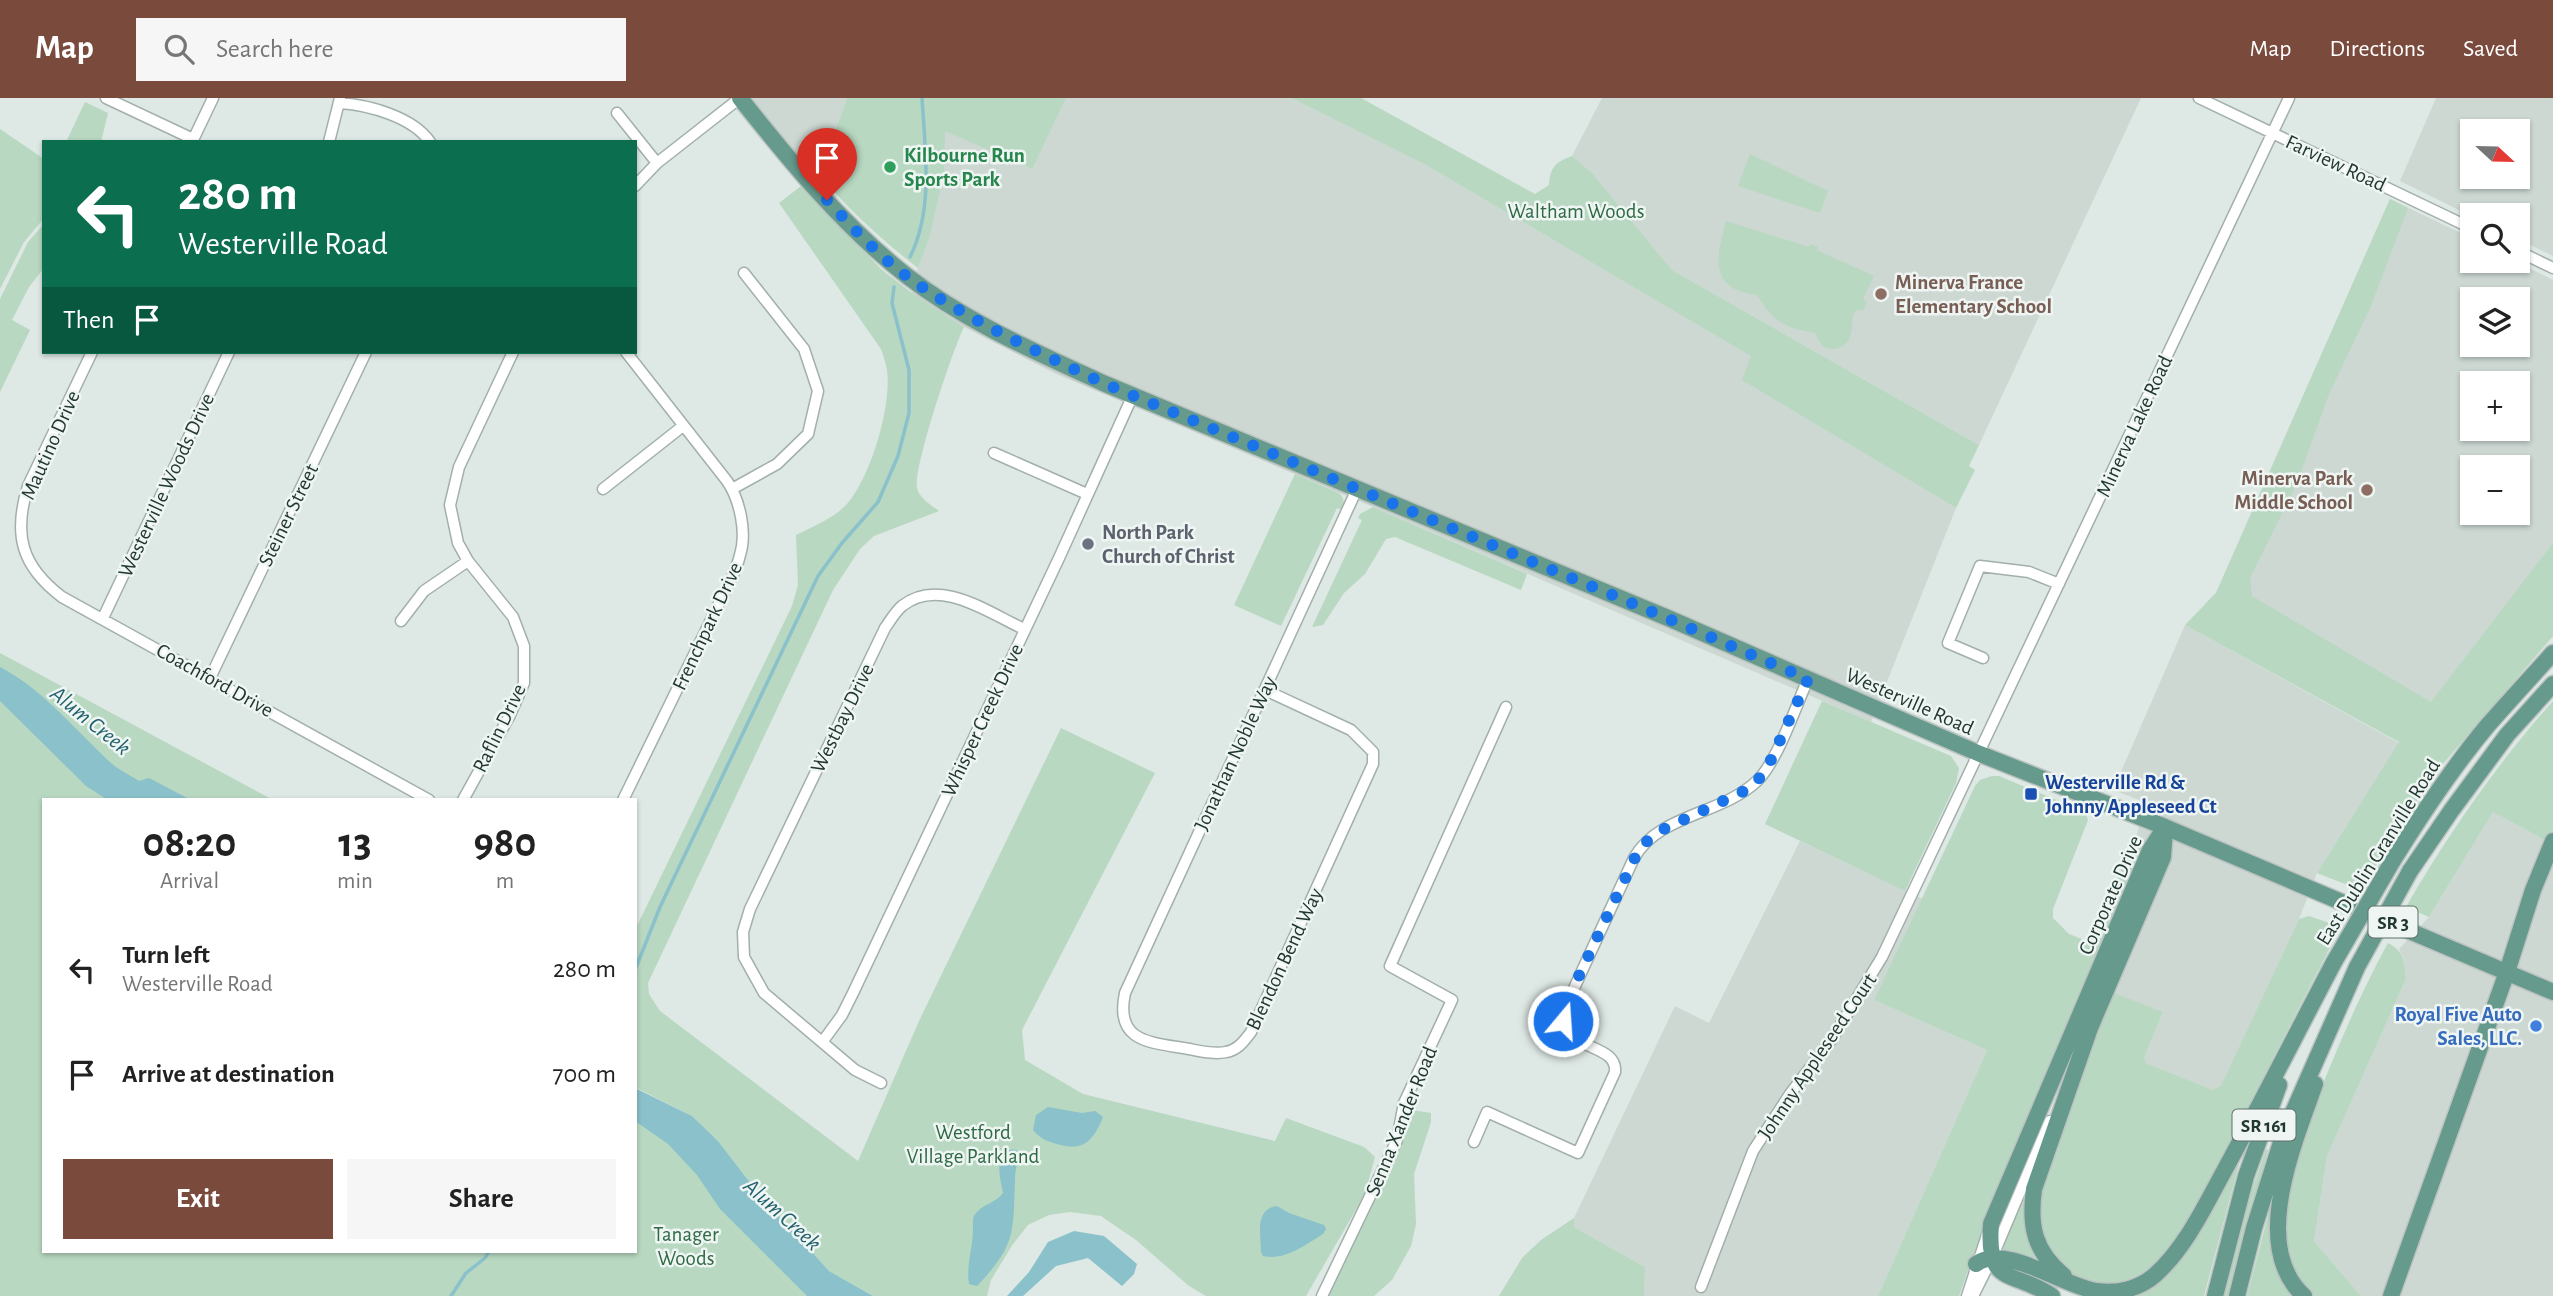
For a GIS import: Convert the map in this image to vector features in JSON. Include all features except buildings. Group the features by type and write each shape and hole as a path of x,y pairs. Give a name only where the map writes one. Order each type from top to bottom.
{"main road":[{"name":"Westerville Road","path":"740,98 812,185 857,232 908,276 959,311 1031,349 1133,395 1980,754 2165,827 2553,992"},
{"name":"East Dublin Granville Road","path":"2215,1296 2232,1223 2265,1122 2288,1063 2334,962 2429,802 2487,727 2553,653"},
{"name":"East Dublin Granville Road","path":"2237,1296 2253,1228 2284,1133 2357,967 2410,871 2451,811 2507,735 2553,684"},
{"name":"Corporate Drive","path":"2090,1028 2163,857 2165,827"},
{"name":"Corporate Drive","path":"1984,1261 1991,1224 2150,850 2165,827"},
{"path":"2391,1296 2507,972 2533,890 2553,841"},
{"path":"1984,1261 2006,1258 2073,1285 2109,1293 2133,1288 2157,1274 2175,1252 2207,1202 2334,962"},
{"path":"2304,1296 2292,1283 2282,1260 2278,1230 2280,1200 2295,1142 2357,967"},
{"path":"2073,1285 2054,1268 2040,1250 2032,1224 2032,1202 2041,1162 2090,1028"},
{"path":"1984,1261 2000,1272 2052,1296"}],"street":[{"path":"106,98 193,140 213,98"},
{"path":"637,184 657,163 740,98"},
{"name":"Farview Road","path":"2199,98 2460,223"},
{"name":"Minerva Lake Road","path":"1980,754 2288,98"},
{"path":"330,140 340,100 379,110 410,124 428,140"},
{"path":"617,113 657,163"},
{"path":"2530,257 2553,268"},
{"path":"733,489 777,464 808,434 818,391 804,349 744,273"},
{"name":"Mautino Drive","path":"22,540 20,516 28,485 91,354"},
{"name":"Westerville Woods Drive","path":"103,618 228,354"},
{"name":"Steiner Street","path":"211,678 365,354"},
{"name":"Raflin Drive","path":"464,798 510,715 524,683 526,667 524,646 513,617 468,561 458,543 450,505 459,467 512,354"},
{"name":"Frenchpark Drive","path":"624,798 730,581 741,553 742,523 733,489 628,354"},
{"name":"Whisper Creek Drive","path":"822,1041 842,1015 853,993 1133,395"},
{"path":"603,489 683,426"},
{"path":"994,453 1087,494"},
{"name":"Jonathan Noble Way","path":"1123,1019 1121,1009 1125,993 1357,489"},
{"name":"Coachford Drive","path":"22,540 30,564 62,597 425,798"},
{"path":"401,621 424,592 468,561"},
{"path":"1983,658 1948,643 1980,566 2029,572 2059,584"},
{"name":"Westbay Drive","path":"822,1041 764,993 744,957 743,932 750,909 885,628 902,606 928,595 956,597 1024,629"},
{"path":"1474,1142 1487,1112 1578,1153 1615,1072 1613,1060 1571,1036 1563,1021 1568,999 1634,858 1640,847 1660,831 1744,791 1758,780 1770,762 1808,679"},
{"name":"Blendon Bend Way","path":"1123,1019 1136,1037 1152,1043 1213,1053 1228,1052 1242,1045 1251,1032 1369,777 1373,752 1351,730 1265,690"},
{"name":"Senna Xander Road","path":"1322,1296 1397,1140 1404,1103 1452,1000 1390,966 1506,707"},
{"name":"Johnny Appleseed Court","path":"1701,1287 1753,1151 1790,1094 1832,1038 1882,957 1980,754"},
{"name":"Corporate Drive","path":"1967,1296 2090,1028"},
{"path":"822,1041 855,1070 881,1083"},
{"name":"Corporate Drive","path":"1973,1296 1984,1261"}],"shaded area":[{"path":"748,98 847,98 831,143 832,172 808,180"},
{"path":"1066,98 1291,98 1426,165 1752,356 1743,380 1956,508 1871,722 1054,373 964,327 912,293 929,239 944,130 1031,169"},
{"name":"Minerva France Elementary School","path":"1602,98 2141,98 1979,445 1672,270 1592,173 1572,156"},
{"path":"2436,98 2553,98 2553,256 2530,245 2530,203 2460,203 2460,211 2400,181"},
{"name":"Minerva Park Middle School","path":"2390,199 2460,233 2460,273 2530,273 2530,268 2553,280 2553,636 2456,749 2205,604 2216,593"},
{"path":"2185,625 2399,743 2317,873 2299,919 2221,1087 2213,1090 2146,1063 2144,1058 2163,1012 2085,983 2140,850 2136,836 2147,803 2113,790"},
{"path":"2493,812 2545,840 2550,838 2553,829 2553,1296 2361,1296 2314,1241 2327,1156 2406,979 2404,960 2399,949 2429,917"},
{"path":"1800,841 1923,899 1874,1000 1987,1050 1878,1296 1644,1296 1645,1267 1574,1227 1574,1218 1675,1006 1709,1023"}],"green space":[{"path":"847,98 1066,98 1032,169 945,131 944,173 929,239 918,268 866,224 820,176 832,172 831,143"},
{"name":"Waltham Woods","path":"1291,98 1361,98 1535,194 1549,185 1554,166 1572,156 1592,173 1672,270 1979,445 1969,466 1975,470 1956,508 1742,380 1751,356 1426,165"},
{"path":"85,102 108,113 101,140 67,140"},
{"path":"0,129 42,158 42,220 24,242 0,289"},
{"path":"1750,154 1828,191 1820,213 1738,186"},
{"name":"Westford Village Parkland","path":"801,186 882,270 964,327 935,408 917,476 920,495 939,511 874,536 860,549 833,590 648,983 649,994 660,1011 858,1161 919,1021 1061,728 1155,773 1022,1030 1025,1060 1083,1094 1275,1141 1286,1118 1364,1147 1375,1157 1365,1194 1306,1296 1206,1296 1189,1286 1136,1240 1101,1216 1070,1212 1049,1215 1028,1225 991,1280 987,1296 873,1296 829,1271 758,1193 718,1141 692,1116 637,1088 637,926 792,606 798,585 796,535 830,518 847,504 872,459 883,421 888,385 887,367 881,349 779,203"},
{"path":"2390,199 2408,208 2371,306 2329,394 2297,483 2250,578 2252,596 2431,702 2553,543 2553,636 2442,765 2360,890 2317,873 2399,742 2185,625 2216,593"},
{"path":"1726,221 1809,247 1810,244 1818,247 1817,250 1874,276 1863,299 1867,302 1863,311 1857,310 1854,313 1851,334 1845,344 1833,349 1825,347 1815,333 1795,329 1774,318 1757,295 1741,292 1730,286 1719,269 1720,246"},
{"path":"42,226 42,271 29,287 12,320 30,330 0,392 0,299 28,242"},
{"path":"1295,474 1339,493 1344,505 1342,510 1337,508 1281,626 1234,605"},
{"path":"1373,507 1527,574 1521,590 1395,537 1386,539 1365,574 1344,593 1323,625 1312,627 1362,520 1358,518 1360,514"},
{"name":"Tanager Woods","path":"0,653 269,798 42,798 42,1253 637,1253 637,1114 841,1296 0,1296"},
{"path":"1822,701 1951,756 1959,768 1956,783 1905,891 1765,824"},
{"path":"2553,701 2553,829 2550,838 2545,840 2493,812 2429,917 2406,907 2474,800 2512,749"},
{"path":"1999,776 2085,812 2088,820 2053,909 2053,918 2069,934 2089,942 2136,836 2140,850 1997,1189 1959,1296 1878,1296 1987,1050 1874,1000 1975,786 1980,780"},
{"path":"2309,916 2341,927 2190,1220 2159,1260 2134,1277 2116,1282 2096,1283 2074,1276 2064,1269 2049,1250 2040,1226 2038,1196 2114,993 2163,1012 2144,1058 2146,1063 2213,1090 2221,1086 2299,919"},
{"path":"2388,943 2401,954 2406,979 2327,1156 2314,1241 2361,1296 2312,1296 2290,1266 2285,1236 2288,1197 2316,1103 2355,1010"},
{"path":"1411,1110 1431,1113 1431,1122 1414,1174 1416,1224 1411,1246 1392,1280 1374,1296 1328,1296 1398,1153"},
{"path":"2266,1149 2268,1150 2230,1296 2221,1296 2239,1228"},
{"path":"2237,1159 2240,1160 2204,1296 2125,1296 2136,1293"},
{"path":"2021,1203 2026,1205 2037,1256 2028,1261 2004,1251 2003,1248"},
{"path":"2270,1208 2274,1209 2295,1296 2247,1296"},
{"path":"1574,1218 1574,1227 1645,1267 1644,1296 1499,1296 1522,1258 1541,1240"}],"water":[{"path":"0,667 45,699 117,768 139,781 149,778 187,798 105,798 86,786 0,701"},
{"path":"637,1089 692,1116 718,1141 758,1193 829,1271 873,1296 807,1296 720,1209 697,1175 668,1144 637,1122"},
{"path":"1048,1107 1082,1113 1095,1111 1103,1117 1086,1142 1074,1147 1066,1146 1044,1139 1033,1130 1036,1115"},
{"path":"1013,1149 1018,1151 1018,1154 1010,1236 1000,1259 990,1272 977,1286 969,1284 974,1216 1003,1193 1000,1162 1007,1152"},
{"path":"1277,1206 1324,1225 1326,1229 1323,1234 1287,1254 1263,1256 1260,1223 1265,1212"},
{"path":"1074,1231 1104,1236 1137,1264 1134,1274 1122,1286 1088,1258 1056,1266 1023,1296 1007,1296 1029,1272 1048,1242"}],"waterway":[{"path":"910,257 918,239 925,199 926,159 922,98"},
{"path":"637,965 660,907 818,576 842,543 878,502 898,456 909,413 909,370 892,303 894,287"},
{"path":"451,1296 466,1273 488,1253"}],"place":[{"name":"Kilbourne Run Sports Park","path":"890,167"},
{"name":"Minerva France Elementary School","path":"1881,294"},
{"name":"Minerva Park Middle School","path":"2367,490"},
{"name":"North Park Church of Christ","path":"1088,544"},
{"name":"Westerville Rd & Johnny Appleseed Ct","path":"2031,794"},
{"name":"Royal Five Auto Sales, LLC.","path":"2536,1026"}],"route":[{"path":"827,200 857,232 908,276 959,311 1031,349 1103,383 1808,679 1770,762 1758,780 1744,791 1660,831 1640,847 1568,999 1563,1021"}],"water label":[{"name":"Alum Creek","path":"91,720"},
{"name":"Alum Creek","path":"783,1214"}]}
